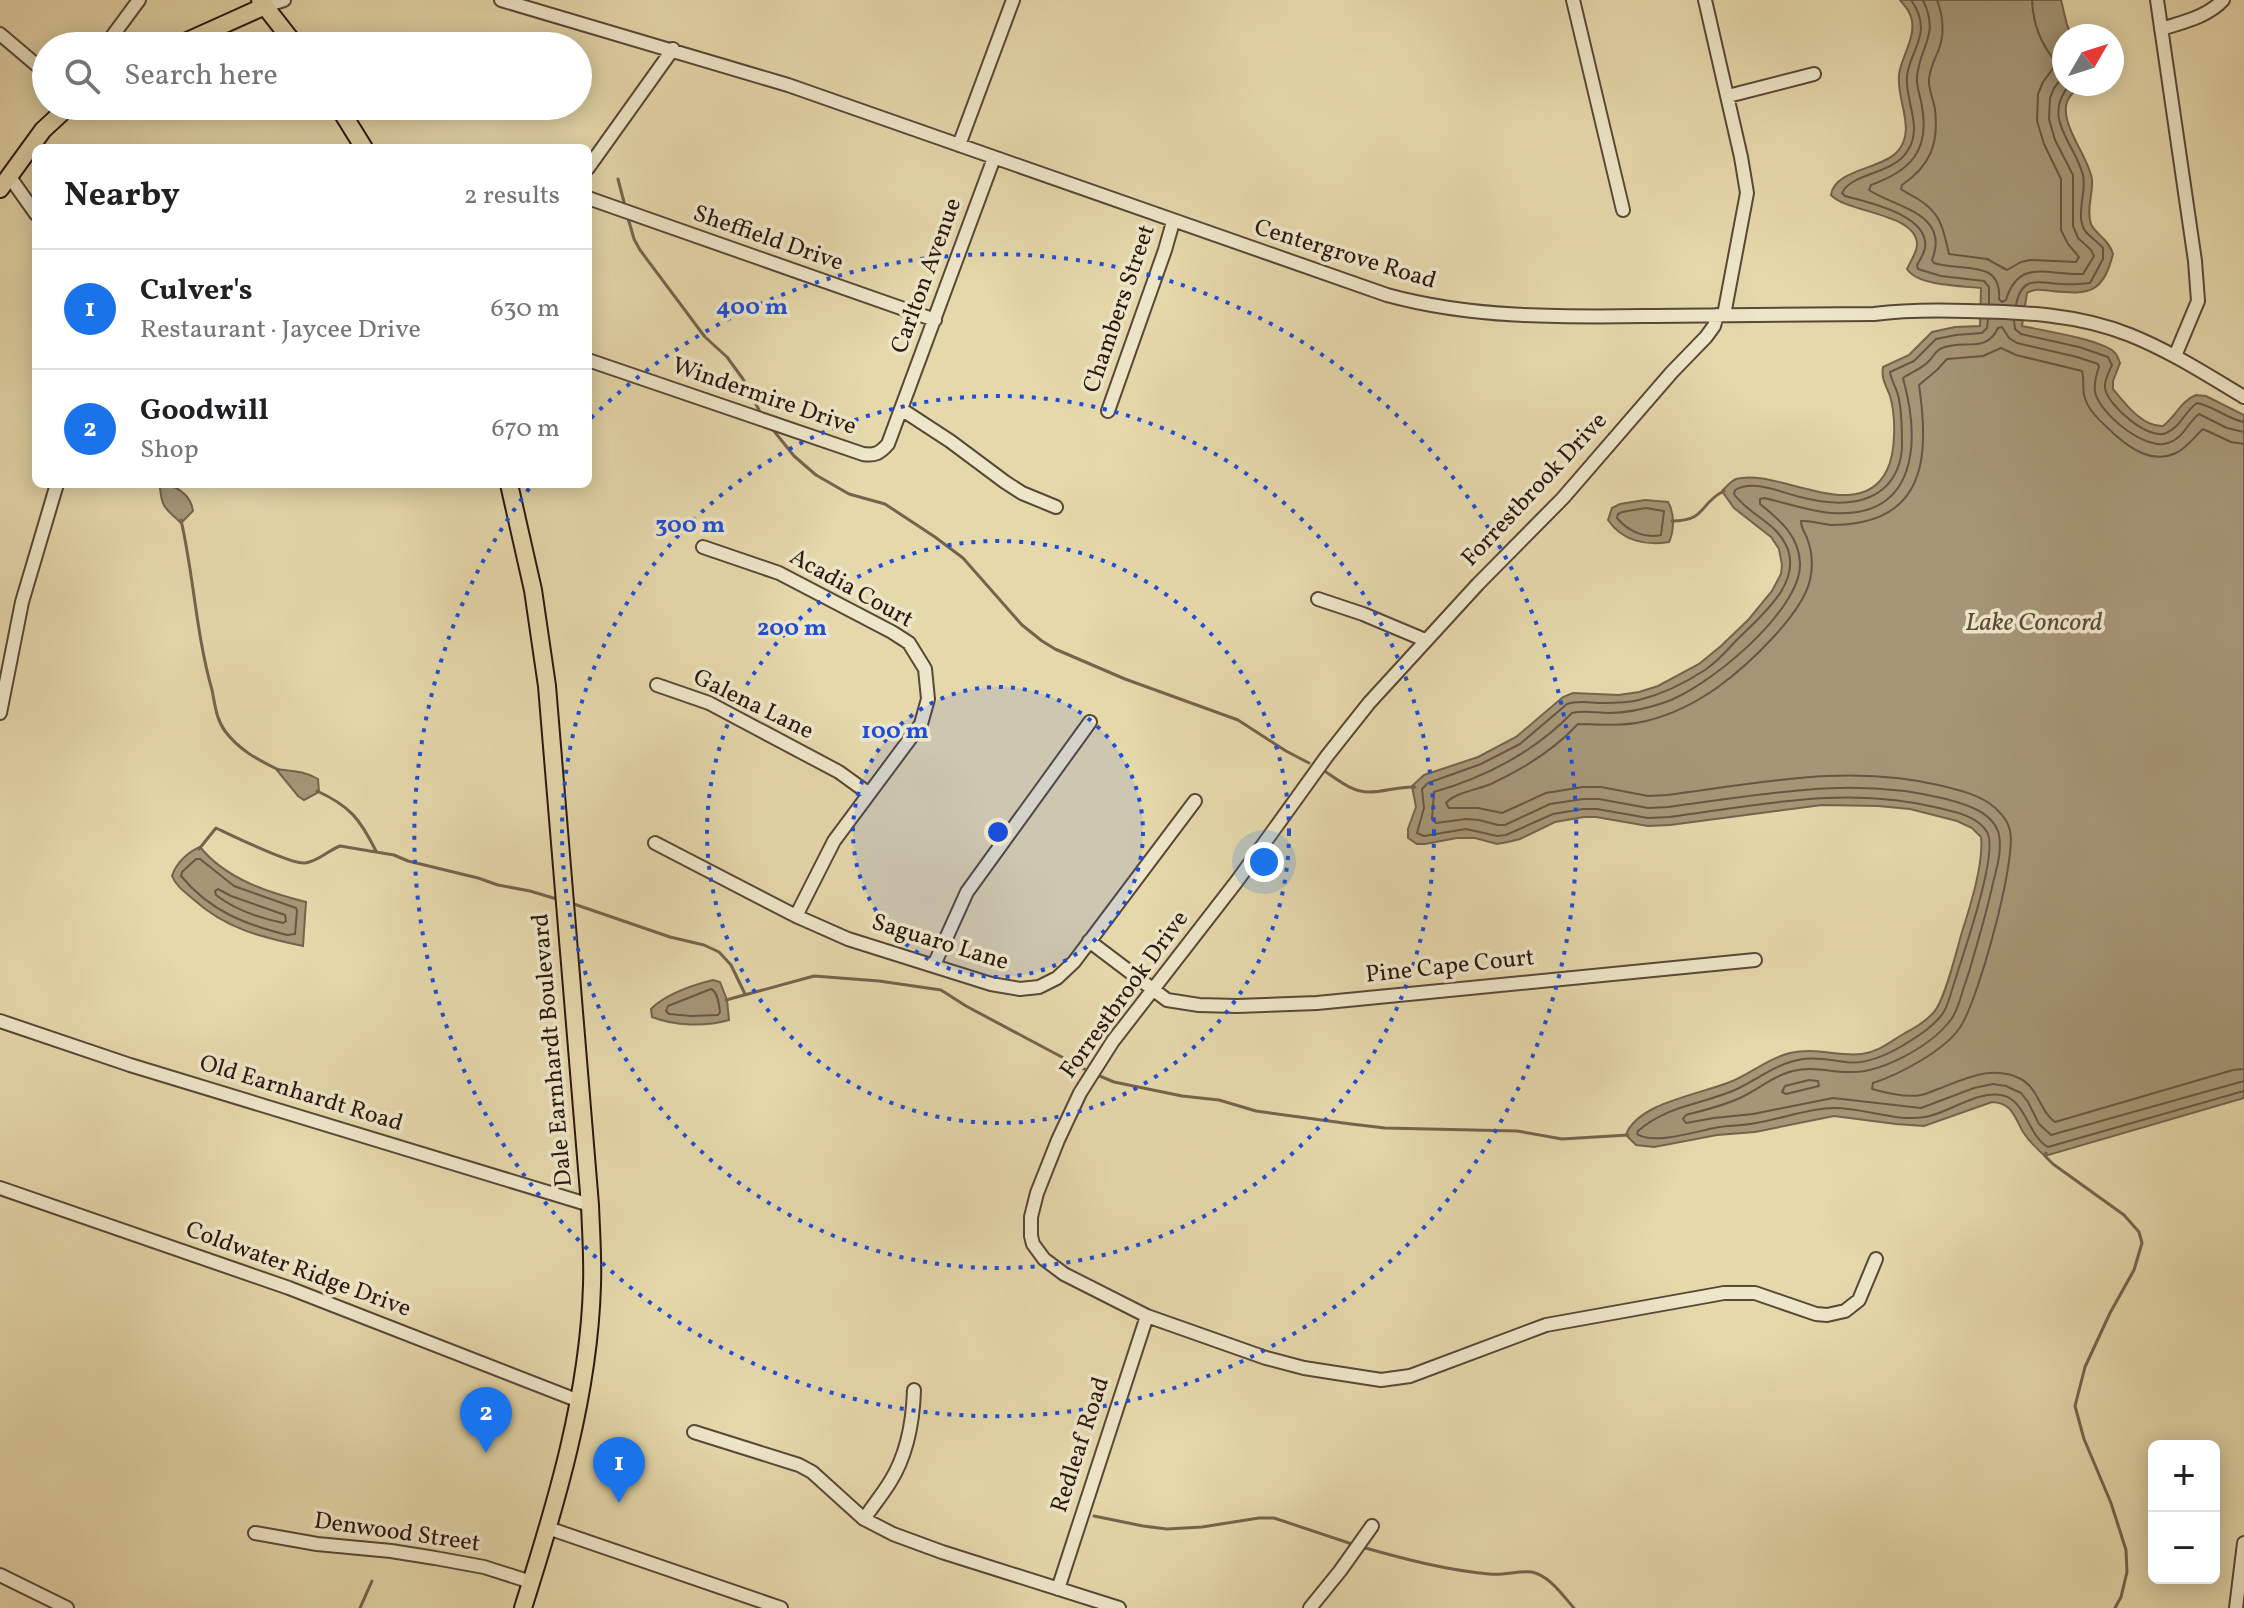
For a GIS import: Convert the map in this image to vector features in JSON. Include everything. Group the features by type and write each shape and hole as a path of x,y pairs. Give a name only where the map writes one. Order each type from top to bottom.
{"main road":[{"path":"204,32 263,3 285,32"},
{"path":"32,144 54,120"},
{"path":"347,120 362,144"},
{"path":"4,182 32,145"},
{"name":"Dale Earnhardt Boulevard","path":"510,488 533,590 547,686 590,1205 592,1285 579,1401 548,1528 523,1608"}],"street":[{"path":"115,32 139,0"},
{"path":"263,3 284,0"},
{"name":"Centergrove Road","path":"501,0 788,85 1173,222 1422,305 1503,314 1605,316 1874,314 1905,310 2007,311 2063,316 2128,334 2175,356 2244,397"},
{"path":"959,145 1013,0"},
{"path":"1573,0 1623,210"},
{"path":"1705,0 1747,193 1721,315"},
{"path":"2157,0 2195,261 2198,301 2175,356"},
{"path":"2161,29 2196,18 2223,0"},
{"path":"0,34 32,61"},
{"path":"592,162 673,49"},
{"path":"1728,96 1814,74"},
{"name":"Carlton Avenue","path":"901,409 994,158"},
{"path":"4,182 32,210"},
{"name":"Sheffield Drive","path":"592,199 935,320"},
{"name":"Chambers Street","path":"1108,411 1173,222"},
{"name":"Forrestbrook Drive","path":"1721,315 1706,337 1563,498 1425,640 1327,756 1237,881 1113,1041 1080,1093 1037,1193 1030,1228 1033,1244 1044,1259 1064,1274 1147,1316 1266,1358 1304,1368 1381,1380 1410,1376 1546,1325 1724,1293 1755,1293 1816,1314 1845,1311 1859,1300 1876,1259"},
{"name":"Windermire Drive","path":"592,361 863,454 880,453 888,444 901,409"},
{"path":"901,409 1022,493 1056,507"},
{"path":"0,713 22,602 56,488"},
{"name":"Acadia Court","path":"703,547 779,573 892,632 909,643 925,669 928,699 921,724 834,841 796,916"},
{"path":"1318,599 1425,640"},
{"name":"Galena Lane","path":"657,685 709,703 839,772 868,793"},
{"path":"934,965 967,892 1090,722"},
{"name":"Saguaro Lane","path":"655,843 796,916 848,939 991,984 1020,989 1039,987 1057,978 1074,962 1195,801"},
{"name":"Pine Cape Court","path":"1089,941 1167,1000 1190,1004 1275,1005 1755,960"},
{"name":"Old Earnhardt Road","path":"0,1021 145,1070 590,1205"},
{"name":"Coldwater Ridge Drive","path":"0,1188 289,1288 579,1401"},
{"name":"Redleaf Road","path":"1058,1589 1147,1316"},
{"path":"864,1519 901,1462 913,1412 914,1390"},
{"path":"694,1432 799,1465 812,1472 864,1519 893,1534 1119,1608"},
{"path":"1310,1608 1372,1526"},
{"path":"548,1528 781,1608"},
{"name":"Denwood Street","path":"255,1533 435,1558 484,1567 531,1582"},
{"path":"2236,1608 2244,1543"},
{"path":"0,1575 67,1608"}],"water":[{"name":"Lake Concord","path":"1900,0 2061,0 2067,24 2052,24 2052,96 2071,96 2066,117 2090,171 2091,224 2113,254 2105,277 2093,289 2076,292 2033,290 2027,293 2022,326 2085,340 2114,352 2120,363 2113,389 2135,414 2149,423 2163,426 2186,401 2196,395 2206,396 2244,415 2244,1098 2045,1156 2025,1135 2008,1108 1992,1102 1924,1126 1834,1116 1654,1147 1636,1145 1626,1135 1632,1124 1656,1107 1730,1082 1790,1053 1809,1051 1853,1055 1874,1051 1928,1018 1938,1006 1950,974 1976,885 1981,837 1972,828 1957,821 1910,809 1822,805 1670,825 1648,826 1584,817 1555,822 1520,839 1497,844 1475,838 1457,838 1417,844 1408,838 1416,807 1412,786 1424,775 1478,757 1516,737 1563,697 1573,693 1619,695 1639,692 1658,686 1699,664 1749,619 1772,591 1781,574 1779,549 1771,537 1734,508 1722,491 1736,479 1753,478 1838,495 1858,494 1874,486 1887,470 1894,434 1893,413 1883,379 1883,367 1909,355 1932,332 1980,326 1981,288 1941,284 1913,275 1907,269 1917,245 1914,234 1906,226 1851,206 1831,195 1840,180 1889,158 1902,145 1906,126 1899,75 1912,28 1911,15"},
{"path":"160,488 175,488 184,493 193,511 181,523 162,501"},
{"path":"1645,500 1668,502 1673,522 1669,542 1635,540 1620,533 1608,520 1612,508"},
{"path":"276,769 313,776 318,779 319,792 304,800"},
{"path":"200,847 235,876 262,889 306,902 303,946 231,925 181,889 172,876 174,871 183,858"},
{"path":"713,980 720,982 727,1000 729,1020 690,1024 652,1017 651,1009 664,999"}],"waterway":[{"path":"618,179 625,206"},
{"path":"628,218 640,250 705,337 727,357 743,379 761,414"},
{"path":"770,426 794,456 816,475 849,494 885,504 963,558 1022,625 1042,641 1125,679 1238,720 1309,763"},
{"path":"1672,521 1697,515 1724,491"},
{"path":"181,520 202,648 220,722 230,738 243,749 279,770"},
{"path":"1323,770 1356,790 1375,792 1415,787"},
{"path":"317,791 338,802 353,815 376,851"},
{"path":"199,849 216,828 298,862 315,860 340,846 394,855 560,900"},
{"path":"571,903 719,952 731,965 745,994"},
{"path":"726,1000 814,976 941,990 1088,1071"},
{"path":"1095,1074 1114,1082 1219,1100 1256,1111 1385,1128 1517,1131 1562,1139 1628,1135"},
{"path":"2046,1153 2045,1156 2053,1164 2124,1215 2139,1232 2142,1243 2134,1270 2085,1367 2075,1406 2084,1439 2111,1503 2126,1550 2127,1572 2115,1608"},
{"path":"1094,1516 1167,1529 1274,1518 1355,1545"},
{"path":"1362,1547 1425,1564 1473,1572 1539,1574 1561,1592 1574,1608"},
{"path":"360,1608 372,1581"}],"place":[{"name":"Goodwill","path":"486,1453"},
{"name":"Culver's","path":"619,1503"}]}
